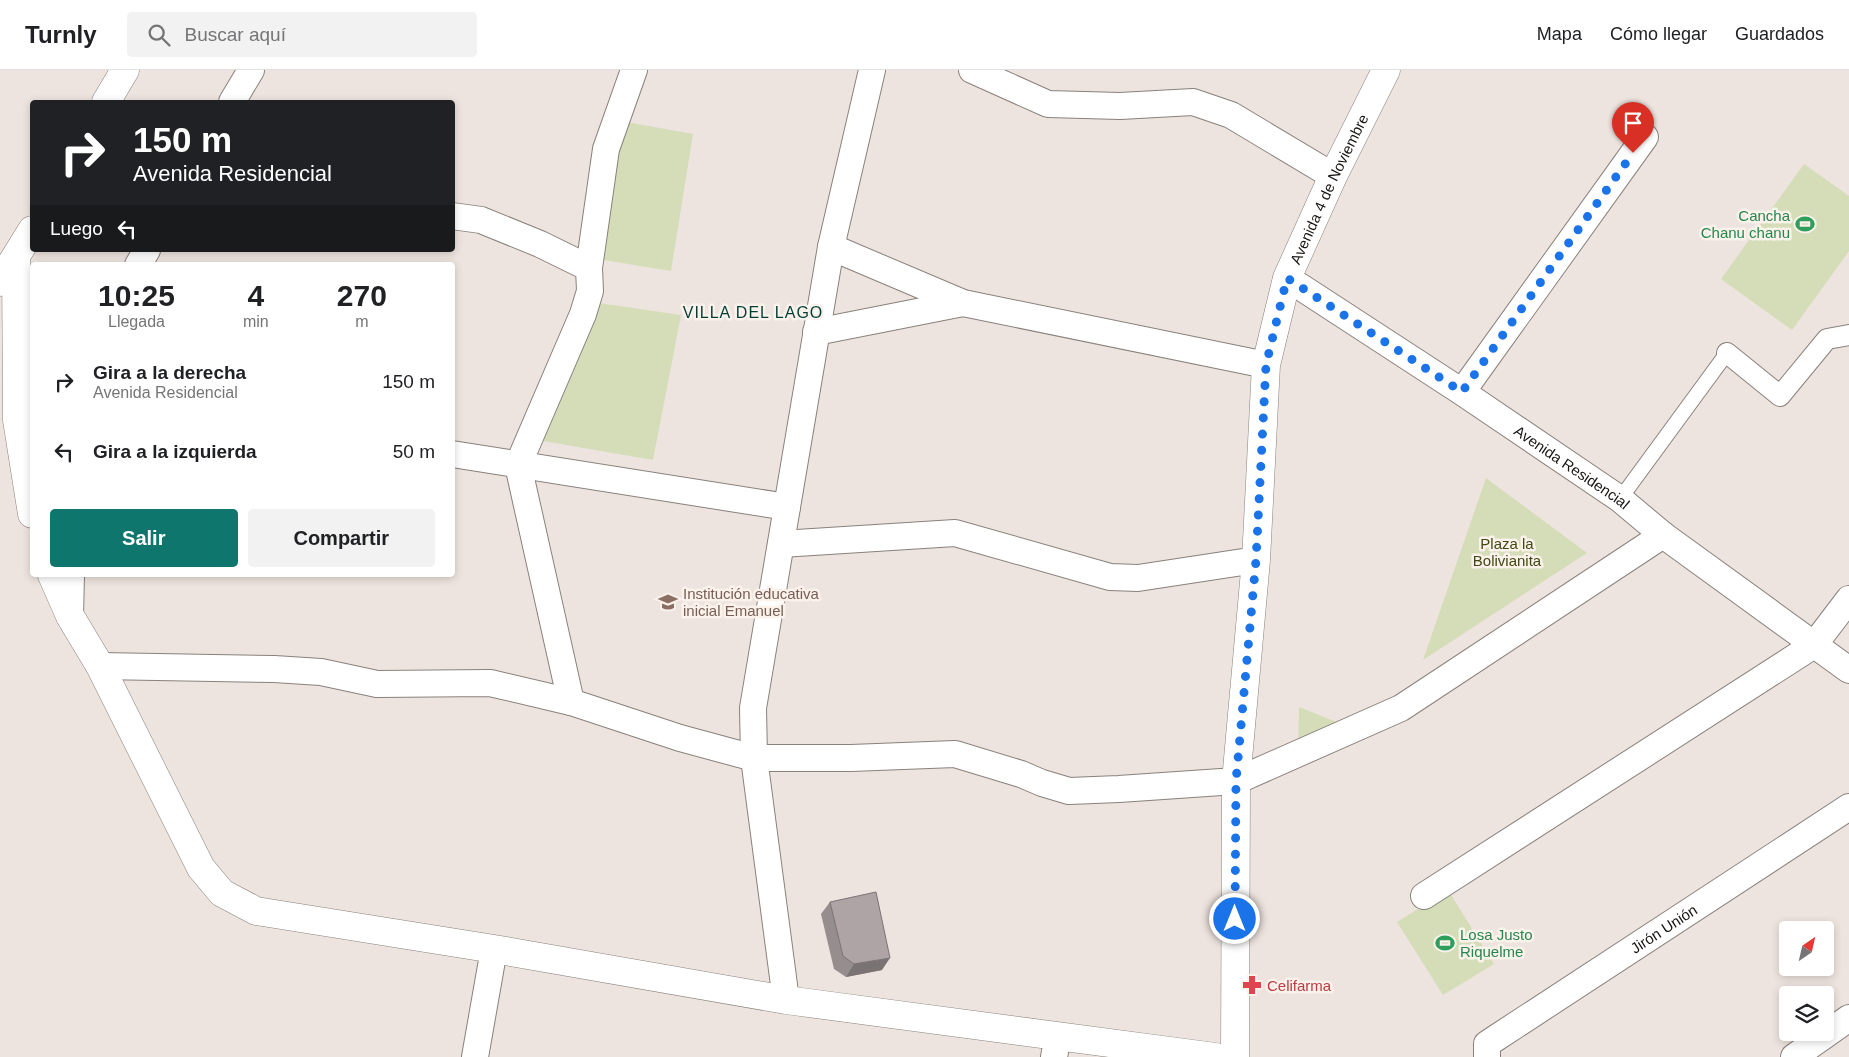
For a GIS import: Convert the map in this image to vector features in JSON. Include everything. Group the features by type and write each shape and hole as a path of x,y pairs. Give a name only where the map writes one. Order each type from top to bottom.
{"main road":[{"path":"107,100 125,70"},
{"name":"Avenida 4 de Noviembre","path":"1235,1057 1236,781 1256,560 1266,365 1287,278 1333,176 1386,70"},
{"path":"0,282 30,234"},
{"path":"16,258 16,420 30,502"},
{"path":"53,577 70,616 100,666 201,868 222,893 256,911 494,949 1056,1046 1215,1057"}],"street":[{"path":"233,100 251,70"},
{"path":"571,702 518,465 590,291 589,268 606,149 634,70"},
{"path":"786,1000 754,758 753,708 831,247 872,70"},
{"path":"972,70 1048,104 1120,106 1193,102 1231,115 1333,176"},
{"path":"1462,392 1645,137"},
{"path":"455,216 481,220 540,244 589,268"},
{"path":"831,247 963,303 1266,365"},
{"name":"Avenida Residencial","path":"1287,278 1462,392 1620,499 1664,535 1849,670"},
{"path":"816,332 963,303"},
{"path":"1727,353 1780,396 1827,339 1849,336"},
{"path":"455,454 787,507"},
{"path":"781,544 955,533 1110,577 1138,578 1256,560"},
{"path":"100,666 274,669 321,672 377,684 490,683 571,702 680,738 754,758 851,758 955,754 1069,790 1119,789 1236,781 1401,708 1664,535"},
{"path":"70,616 71,577"},
{"path":"1424,896 1814,645 1849,598"},
{"name":"Jirón Unión","path":"1487,1056 1487,1044 1849,807"},
{"path":"475,1057 494,949"},
{"path":"1794,1057 1849,1018"}],"lane":[{"path":"1620,499 1727,353"}],"green space":[{"path":"604,118 693,134 671,271 579,256"},
{"name":"Cancha Chanu chanu","path":"1804,164 1849,196 1849,251 1792,330 1721,279"},
{"path":"578,300 681,315 653,460 543,441"},
{"name":"Plaza la Bolivianita","path":"1486,478 1587,553 1423,660"},
{"path":"1299,707 1344,725 1298,757"},
{"name":"Losa Justo Riquelme","path":"1448,890 1494,964 1443,995 1397,922"}],"building":[{"path":"876,892 890,958 854,964 843,956 830,902"}],"place":[{"name":"Cancha Chanu chanu","path":"1805,224"},
{"name":"Institución educativa inicial Emanuel","path":"668,602"},
{"name":"Losa Justo Riquelme","path":"1445,943"},
{"name":"Celifarma","path":"1252,985"}],"district":[{"name":"VILLA DEL LAGO","path":"753,312"}],"route":[{"path":"1235,919 1236,781 1256,560 1266,365 1287,278 1462,392 1633,153"}]}
